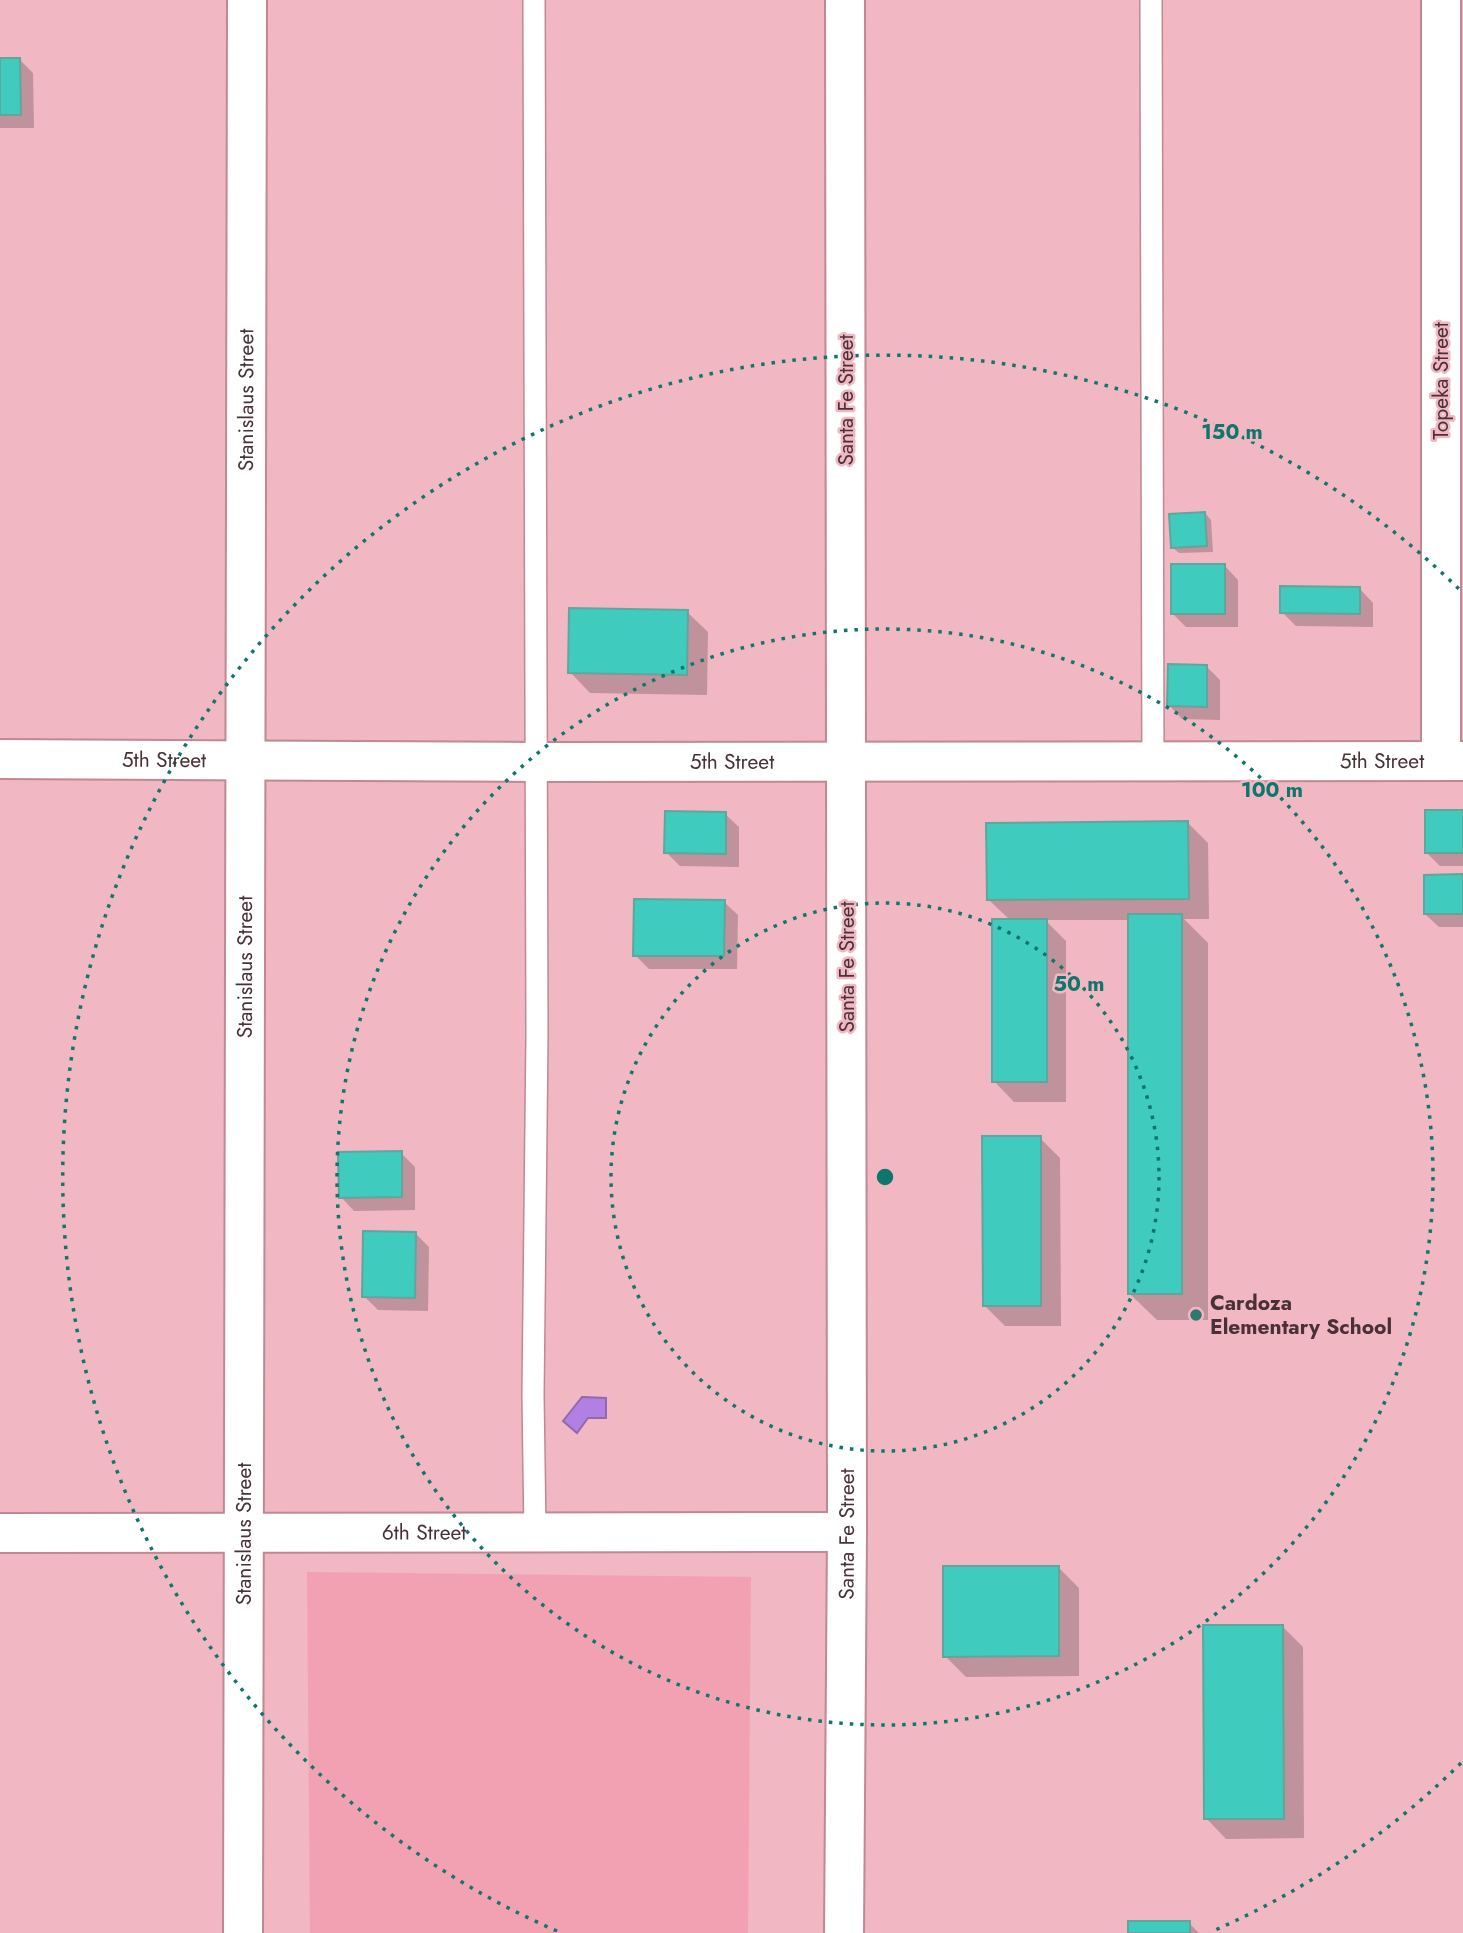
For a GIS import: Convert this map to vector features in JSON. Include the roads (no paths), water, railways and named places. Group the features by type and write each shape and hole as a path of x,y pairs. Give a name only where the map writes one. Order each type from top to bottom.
{"street":[{"name":"Stanislaus Street","path":"243,1933 247,0"},
{"name":"Santa Fe Street","path":"844,1933 847,1532 845,0"},
{"name":"Topeka Street","path":"1441,0 1452,761"},
{"name":"5th Street","path":"0,759 246,762 1452,761"},
{"name":"6th Street","path":"0,1533 847,1532"}],"lane":[{"path":"534,0 534,762 537,1035 533,1395 535,1532"},
{"path":"1151,0 1153,762"}],"place":[{"name":"Cardoza Elementary School","path":"1196,1315"}]}
